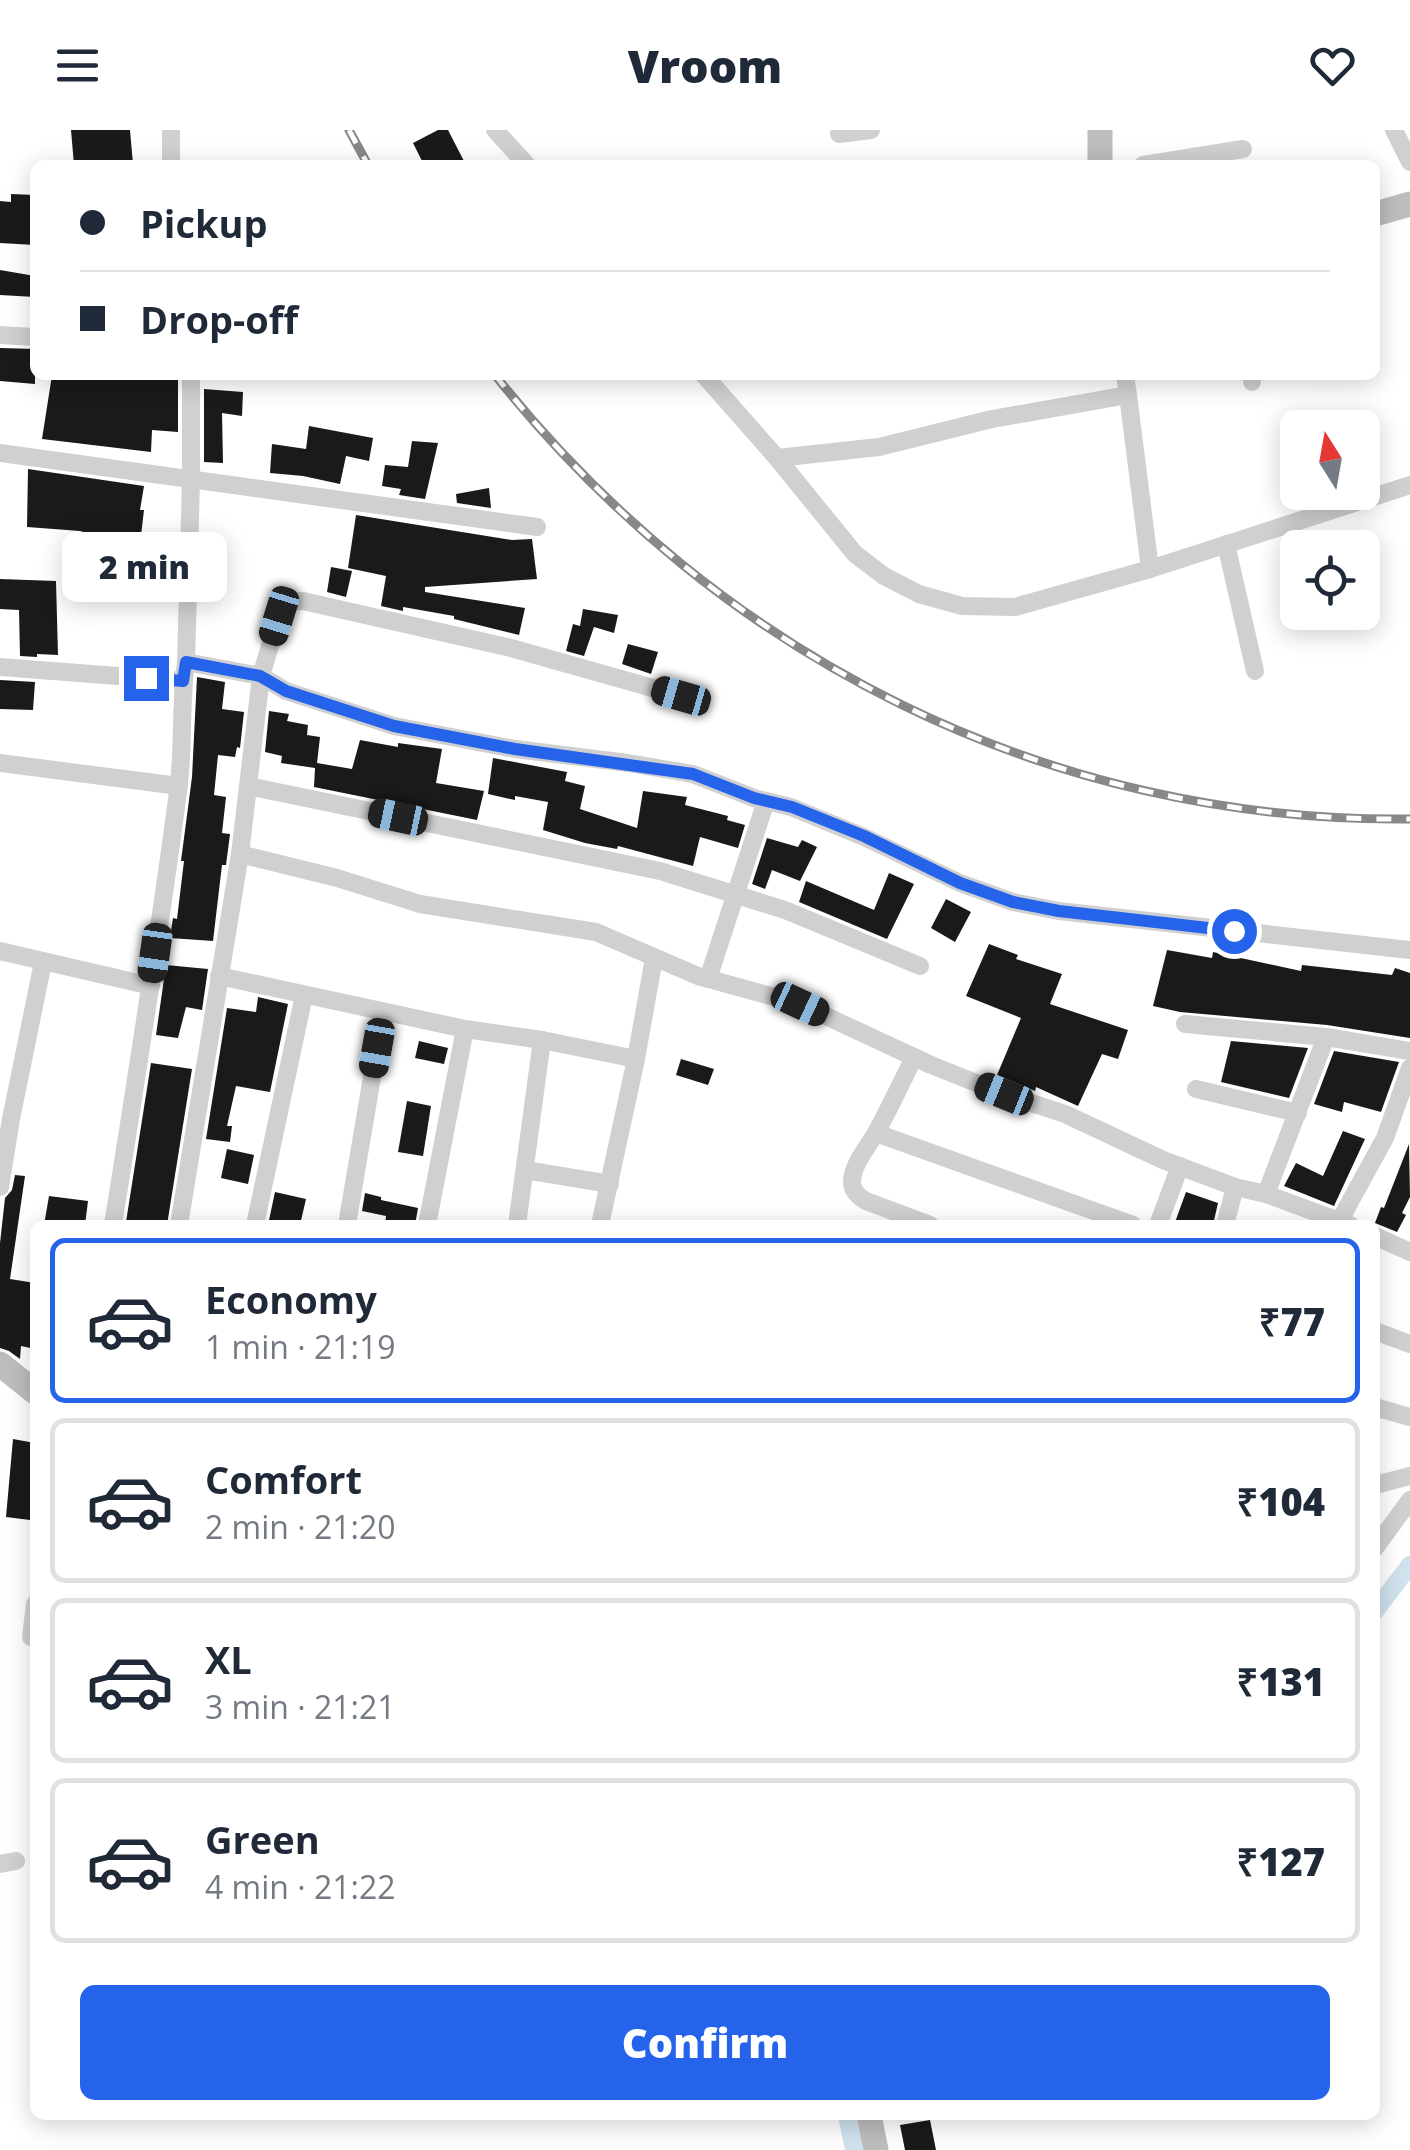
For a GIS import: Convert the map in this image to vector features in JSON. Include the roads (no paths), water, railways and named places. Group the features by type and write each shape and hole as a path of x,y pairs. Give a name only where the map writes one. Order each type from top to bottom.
{"main road":[{"path":"1100,130 1100,160"},
{"path":"1380,213 1410,204"},
{"path":"0,1364 30,1388"},
{"path":"870,2120 876,2150"}],"street":[{"path":"170,130 171,160"},
{"path":"494,130 521,160"},
{"path":"839,134 871,130"},
{"path":"1394,130 1410,162"},
{"path":"1174,160 1243,149"},
{"path":"0,335 30,337"},
{"path":"114,1220 179,786 191,380"},
{"path":"708,380 855,554 884,576 919,594 962,606 1015,608 1410,485"},
{"path":"1126,380 1150,569"},
{"path":"777,458 879,448 992,419 1128,395"},
{"path":"0,453 538,527"},
{"path":"1226,544 1255,670"},
{"path":"180,1220 240,854 260,676 282,608 303,601 511,648 681,696"},
{"path":"0,667 260,676 286,691 394,726 515,749 693,774 792,807 864,836 960,883 1013,902 1059,911 1410,950"},
{"path":"0,763 179,786"},
{"path":"248,786 660,871 786,910 920,966"},
{"path":"708,979 766,800"},
{"path":"240,854 420,904 596,932 708,979 800,1004 914,1058 1066,1114 1180,1166 1339,1220"},
{"path":"0,952 150,986"},
{"path":"601,1220 654,958"},
{"path":"0,1187 43,962"},
{"path":"219,976 465,1029 636,1060"},
{"path":"256,1220 304,995"},
{"path":"348,1220 384,1012"},
{"path":"1185,1024 1326,1037 1410,1051"},
{"path":"429,1220 465,1029"},
{"path":"1266,1194 1326,1037"},
{"path":"518,1220 542,1040"},
{"path":"914,1058 854,1172 852,1184 854,1191 866,1200 917,1220"},
{"path":"1346,1220 1386,1138 1410,1068"},
{"path":"1196,1088 1298,1113"},
{"path":"876,1133 1119,1220"},
{"path":"1160,1220 1180,1166"},
{"path":"525,1170 610,1184"},
{"path":"1226,1220 1235,1187"},
{"path":"1380,1238 1410,1252"},
{"path":"1380,1333 1410,1344"},
{"path":"1380,1409 1410,1417"},
{"path":"1380,1484 1410,1476"},
{"path":"1380,1541 1410,1500"}],"waterway":[{"path":"1380,1604 1410,1565"},
{"path":"848,2120 854,2150"}],"railway":[{"path":"349,130 365,160"},
{"path":"499,380 584,475 682,564 788,640 901,704 1020,755 1146,791 1276,813 1410,819"}]}
